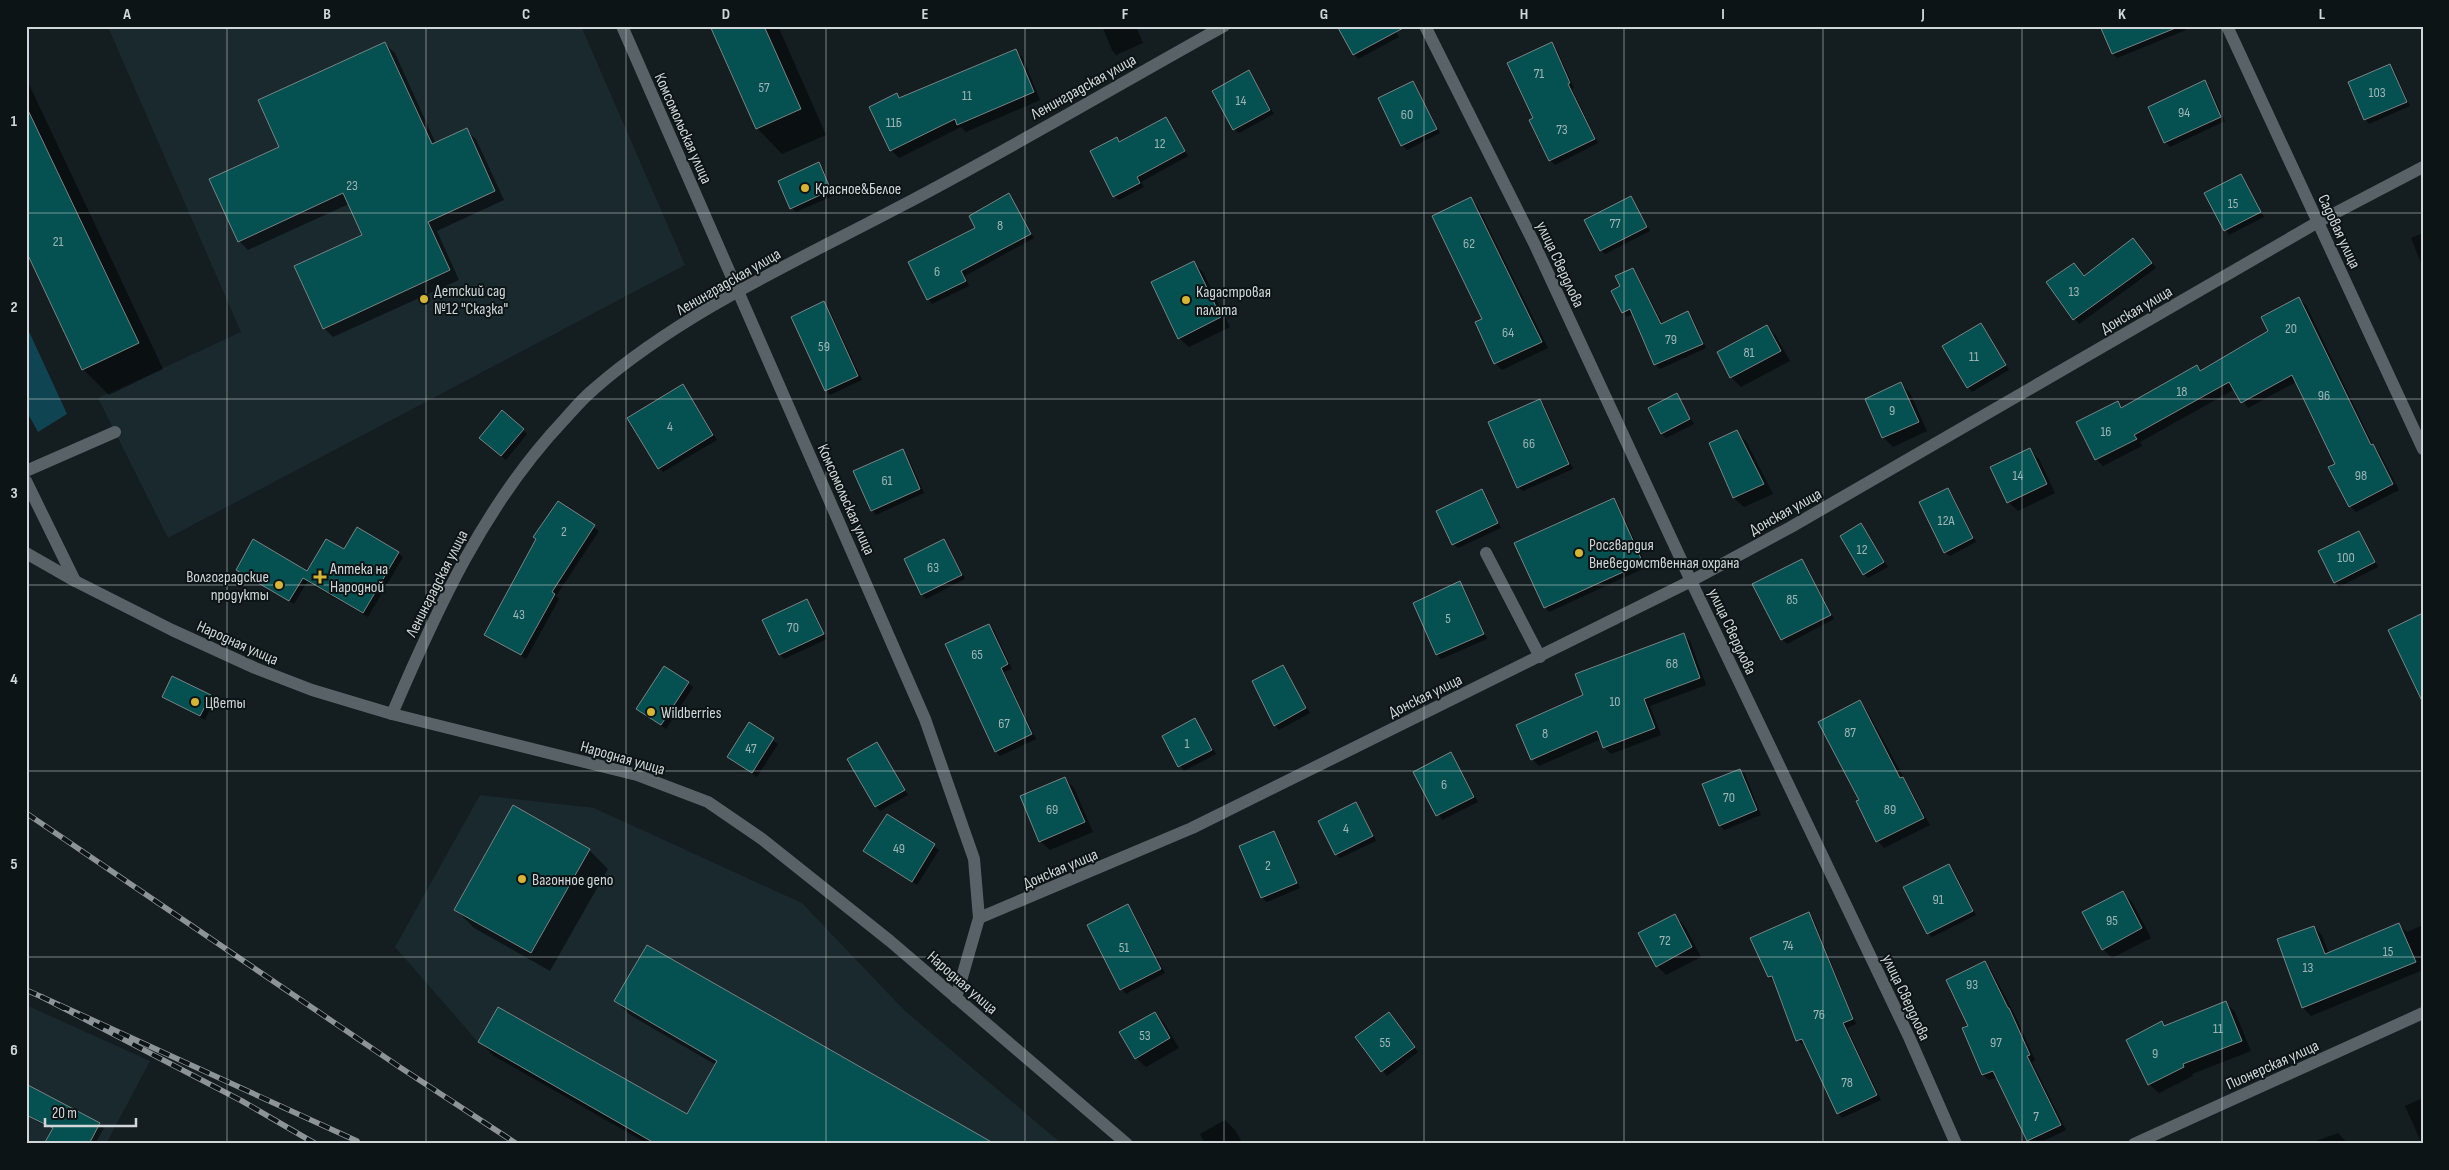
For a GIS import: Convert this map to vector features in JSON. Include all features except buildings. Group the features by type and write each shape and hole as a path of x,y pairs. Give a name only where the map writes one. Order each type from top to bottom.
{"street":[{"name":"Комсомольская улица","path":"622,26 925,719 974,859 979,918 956,998"},
{"name":"Ленинградская улица","path":"392,714 434,618 459,568 488,518 517,474 593,390 644,350 738,291 914,199 1224,26"},
{"name":"улица Свердлова","path":"1425,26 1534,243 1909,1037 1956,1144"},
{"name":"Садовая улица","path":"2227,26 2423,449"},
{"name":"Донская улица","path":"979,918 1192,828 1692,581 1791,527 2318,222 2423,167"},
{"path":"26,471 115,432"},
{"path":"26,481 75,581"},
{"name":"Народная улица","path":"26,553 75,581 256,668 312,690 392,714 637,775 708,802 762,839 890,941 1127,1144"},
{"path":"1486,553 1540,657"},
{"name":"Пионерская улица","path":"2134,1144 2423,1013"}],"shaded area":[{"name":"Детский сад №12 \"Сказка\"","path":"581,26 685,265 168,538 98,398 241,332 108,27"},
{"path":"26,325 67,414 38,432 26,410"},
{"path":"480,795 594,808 802,903 904,1010 1062,1144 656,1144 478,1042 395,947"},
{"path":"26,1005 150,1061 106,1144 26,1144"}],"railway":[{"path":"26,813 398,1066 517,1144"},
{"path":"26,990 42,997"},
{"path":"316,1144 242,1101 42,997 357,1141"}],"place":[{"name":"Красное&Белое","path":"805,188"},
{"name":"Детский сад №12 \"Сказка\"","path":"424,299"},
{"name":"Кадастровая палата","path":"1186,300"},
{"name":"Росгвардия Вневедомственная охрана","path":"1579,553"},
{"name":"Аптека на Народной","path":"320,577"},
{"name":"Волгоградские продукты","path":"279,585"},
{"name":"Цветы","path":"195,702"},
{"name":"Wildberries","path":"651,712"},
{"name":"Вагонное депо","path":"522,879"}]}
